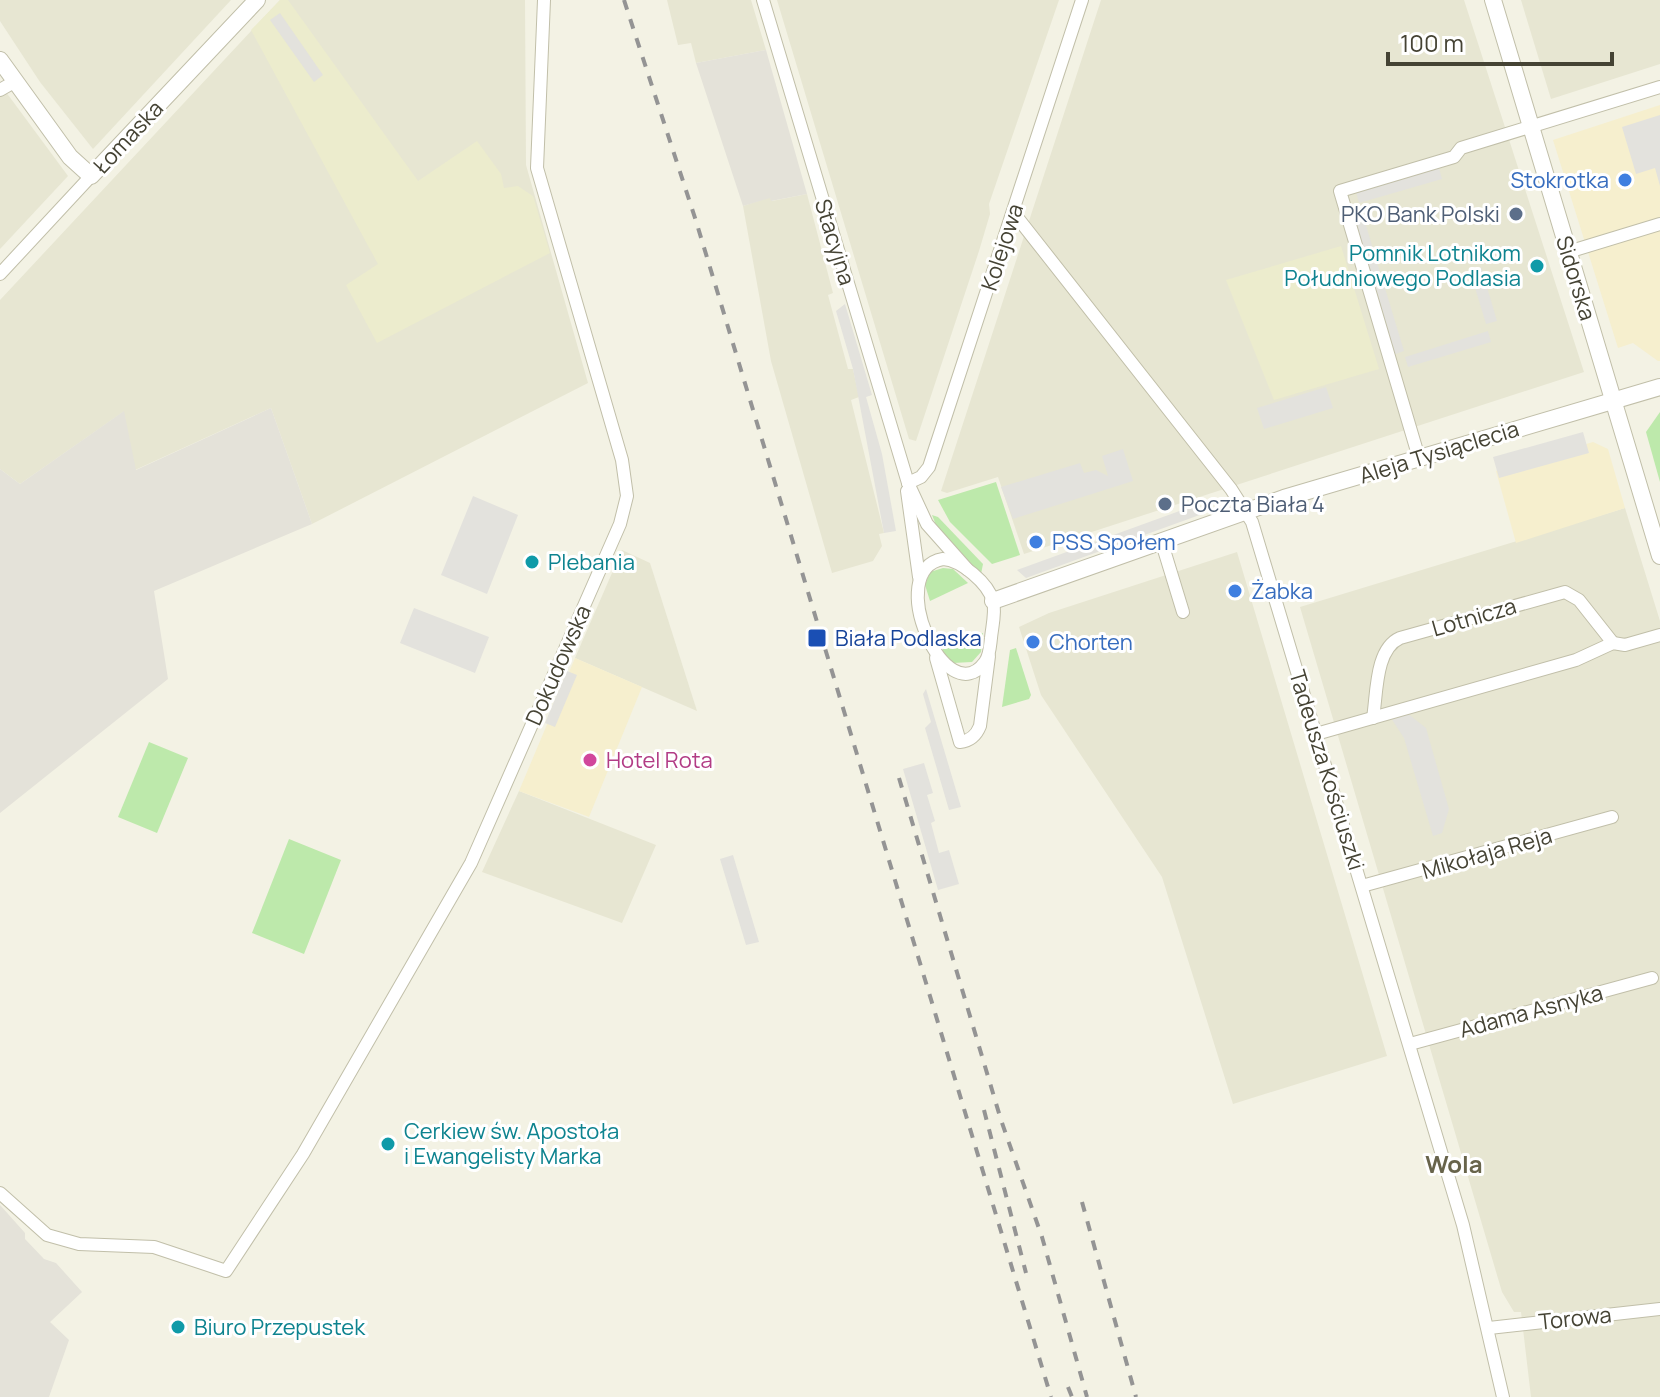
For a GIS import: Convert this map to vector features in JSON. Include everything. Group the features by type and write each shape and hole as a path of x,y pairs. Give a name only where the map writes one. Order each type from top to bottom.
{"street":[{"name":"Dokudowska","path":"0,1193 31,1224 64,1241 154,1247 226,1271 303,1154 471,863 626,506 627,487 622,460 537,168 544,0"},
{"name":"Stacyjna","path":"763,0 908,483 927,524 967,569"},
{"name":"Kolejowa","path":"908,483 921,477 929,467 1082,0"},
{"name":"Sidorska","path":"1493,0 1660,556"},
{"name":"Łomaska","path":"0,274 254,1"},
{"path":"0,60 7,86 91,176"},
{"path":"1419,458 1340,191 1454,157 1461,148 1660,87"},
{"name":"Tadeusza Kościuszki","path":"1013,212 1246,511 1410,1044 1489,1328 1503,1397"},
{"path":"1568,252 1660,224"},
{"name":"Aleja Tysiąclecia","path":"993,601 1246,511 1660,387"},
{"name":"Stacyjna","path":"908,483 919,577"},
{"path":"1161,540 1183,612"},
{"path":"938,559 953,560 967,569 993,601 980,726 973,738 960,742 918,597 919,577 927,565 938,559"},
{"name":"Lotnicza","path":"1373,718 1383,657 1391,644 1400,638 1565,592 1579,600 1613,643"},
{"path":"1316,734 1576,660 1613,643 1625,645 1660,635"},
{"path":"935,655 950,670 966,673 983,665 989,653"},
{"name":"Mikołaja Reja","path":"1362,886 1612,817"},
{"name":"Adama Asnyka","path":"1410,1044 1652,978"},
{"name":"Torowa","path":"1489,1328 1660,1309"}],"shaded area":[{"path":"0,0 231,0 93,149 40,82 0,21"},
{"path":"280,0 525,0 526,165 588,383 312,524 271,408 135,470 123,412 20,484 0,469 0,300"},
{"path":"280,0 288,0 418,181 477,141 501,174 504,188 518,186 533,196 550,253 377,343 346,285 378,264 251,30"},
{"path":"667,0 751,0 766,50 696,63 691,43 678,45"},
{"path":"777,0 1059,0 989,204 990,214 979,251 916,441 909,439"},
{"path":"1101,0 1464,0 1584,372 1024,554 998,477 947,493 941,491"},
{"path":"1521,0 1660,0 1660,64 1551,99"},
{"path":"280,13 323,75 314,82 270,20"},
{"path":"766,50 807,194 771,201 770,198 743,206 696,63"},
{"path":"0,84 68,176 0,249"},
{"path":"1660,105 1658,361 1633,343 1618,348 1553,140"},
{"path":"1660,115 1660,186 1655,168 1636,174 1622,127"},
{"path":"1439,168 1442,179 1359,203 1356,192"},
{"path":"807,194 833,293 828,295 848,369 853,369 859,397 851,400 884,533 879,534 882,546 873,561 832,573 771,361 743,206 770,197 772,201"},
{"path":"1361,209 1404,351 1393,355 1350,212"},
{"path":"1341,246 1379,369 1274,400 1226,280"},
{"path":"1481,267 1497,321 1486,324 1470,271"},
{"path":"845,304 872,395 866,397 882,454 896,531 884,533 853,369 836,311"},
{"path":"1488,331 1491,342 1408,367 1405,357"},
{"path":"1326,387 1333,408 1264,429 1257,408"},
{"path":"271,408 312,524 154,591 168,679 0,813 0,469 20,484 124,411 136,470"},
{"path":"1583,432 1589,453 1499,478 1493,457"},
{"path":"1593,442 1608,449 1625,508 1516,543 1496,471"},
{"path":"1123,449 1133,481 1013,519 1001,487 1080,463 1084,473 1096,470 1108,476 1102,456"},
{"path":"473,496 518,515 487,594 441,575"},
{"path":"1196,505 1205,513 1026,578 1017,570"},
{"path":"1625,508 1660,621 1660,1397 1531,1397 1521,1312 1514,1312 1502,1292 1300,607"},
{"path":"622,550 650,563 697,711 575,658"},
{"path":"1237,552 1387,1056 1233,1104 1162,877 1041,695 1019,627 1049,613"},
{"path":"414,608 489,637 475,673 400,643"},
{"path":"575,658 642,687 589,817 519,791"},
{"path":"567,671 577,675 555,727 545,723"},
{"path":"926,689 961,807 949,810 925,728 931,722 923,694"},
{"path":"1407,713 1426,728 1449,809 1442,833 1433,836 1404,738 1391,718"},
{"path":"924,763 933,793 927,795 935,821 931,823 939,853 949,850 959,884 938,890 903,769"},
{"path":"519,791 656,845 622,923 482,872"},
{"path":"733,855 759,942 746,945 720,859"},
{"path":"0,1205 25,1233 25,1239 44,1259 56,1263 82,1292 50,1322 69,1340 49,1397 0,1397"}],"green space":[{"path":"1660,412 1660,482 1646,432"},
{"path":"996,482 1020,555 992,564 950,522 938,500"},
{"path":"932,515 938,517 983,564 981,574 938,530"},
{"path":"953,569 968,583 930,601 925,585 930,572"},
{"path":"983,633 981,652 972,662 953,663 943,653 942,642"},
{"path":"1016,648 1031,695 1029,699 1002,707 1010,650"},
{"path":"149,742 188,758 157,833 118,817"},
{"path":"289,839 341,860 304,954 252,933"}],"railway":[{"path":"624,0 696,221 1051,1397"},
{"path":"899,778 1001,1120 1042,1237 1087,1397"},
{"path":"984,1110 1026,1273"},
{"path":"1082,1202 1136,1397"},
{"path":"1068,1387 1072,1397"}],"place":[{"name":"Stokrotka","path":"1625,180"},
{"name":"PKO Bank Polski","path":"1516,214"},
{"name":"Pomnik Lotnikom Południowego Podlasia","path":"1537,266"},
{"name":"Poczta Biała 4","path":"1165,504"},
{"name":"PSS Społem","path":"1036,542"},
{"name":"Plebania","path":"532,562"},
{"name":"Żabka","path":"1235,591"},
{"name":"Biała Podlaska","path":"817,638"},
{"name":"Chorten","path":"1033,642"},
{"name":"Hotel Rota","path":"590,760"},
{"name":"Cerkiew św. Apostoła i Ewangelisty Marka","path":"388,1144"},
{"name":"Biuro Przepustek","path":"178,1327"}],"district":[{"name":"Wola","path":"1454,1163"}]}
